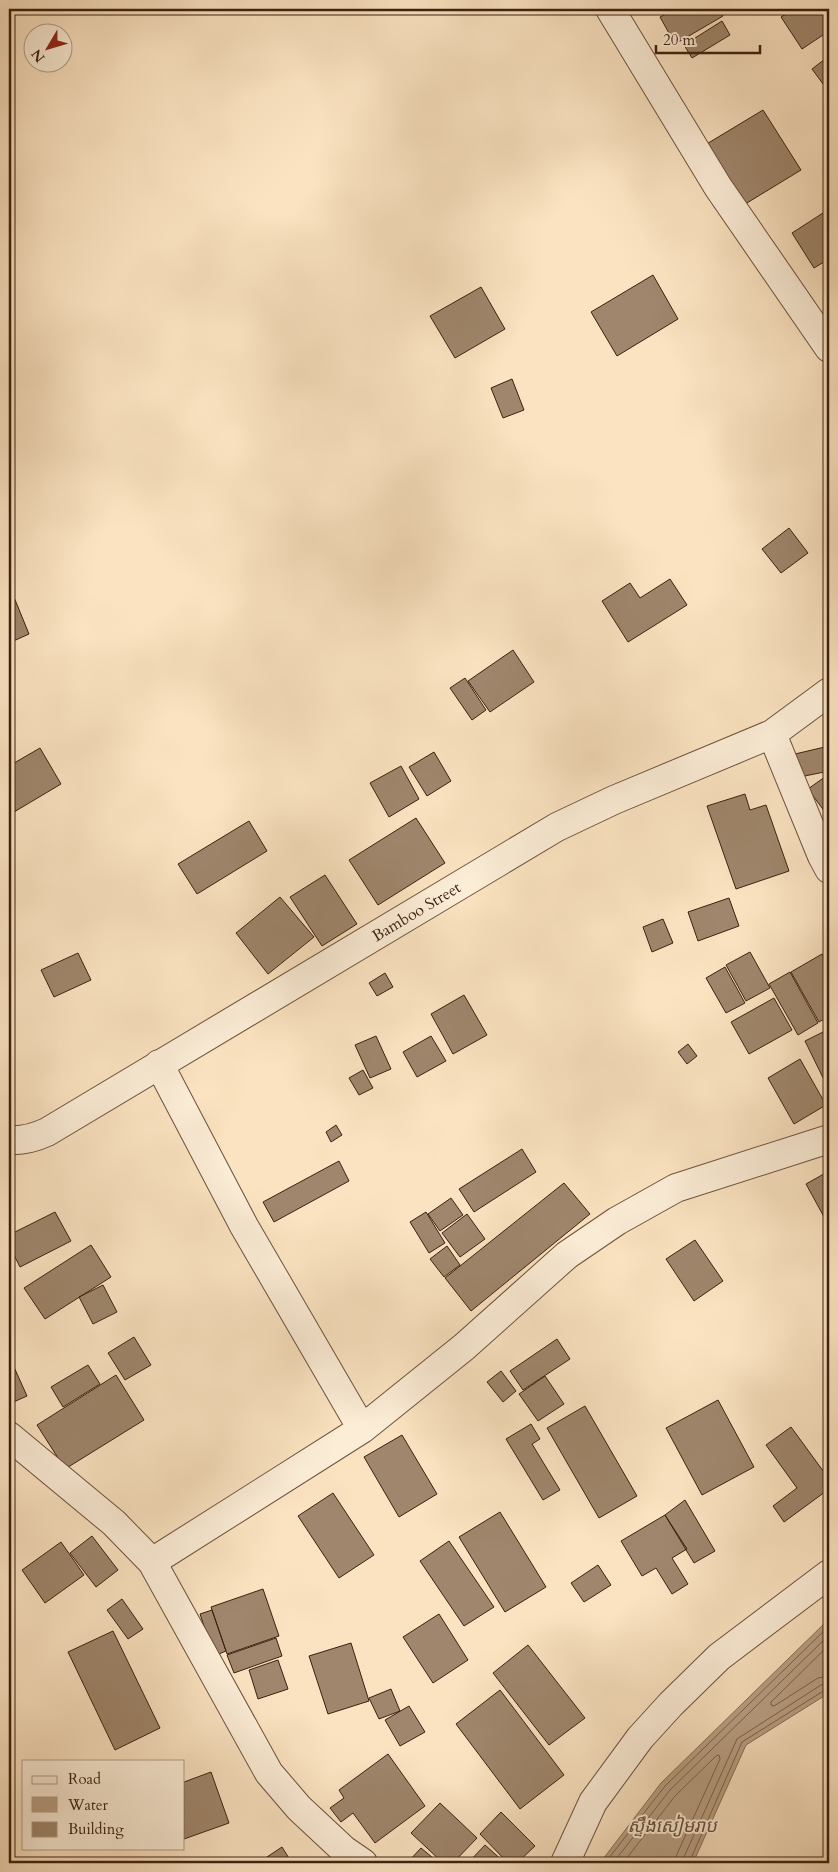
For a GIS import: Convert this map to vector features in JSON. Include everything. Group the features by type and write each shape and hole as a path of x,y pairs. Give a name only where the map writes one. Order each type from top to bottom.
{"street":[{"path":"610,9 718,186 829,348"},
{"name":"Bamboo Street","path":"9,1140 19,1141 34,1138 47,1132 557,827 614,800 772,734 829,692"},
{"path":"772,734 829,869"},
{"path":"159,1064 244,1226 362,1429"},
{"path":"152,1562 362,1429 464,1347 567,1255 617,1221 676,1188 829,1139"},
{"path":"9,1436 114,1523 152,1562 269,1773 299,1808 344,1850 363,1863"},
{"path":"565,1863 593,1802 640,1738 671,1704 719,1657 829,1574"}],"water":[{"name":"ស្ទឹងសៀមរាប","path":"829,1619 829,1693 746,1745 693,1863 600,1863 661,1783"}],"building":[{"path":"676,9 719,9 723,16 675,44 660,17"},
{"path":"795,9 820,9 829,23 829,31 802,49 781,17"},
{"path":"722,21 730,35 692,58 684,45"},
{"path":"829,56 829,92 812,69"},
{"path":"763,110 801,170 742,206 705,145"},
{"path":"823,213 829,223 829,259 814,268 792,233"},
{"path":"653,275 678,319 617,356 591,312"},
{"path":"481,287 505,329 455,358 430,316"},
{"path":"512,379 524,410 503,418 491,388"},
{"path":"789,528 808,553 781,573 762,549"},
{"path":"670,579 687,605 628,642 602,601 630,583 640,598"},
{"path":"9,585 29,634 9,643"},
{"path":"513,650 534,682 490,712 468,681"},
{"path":"465,678 486,710 472,720 450,688"},
{"path":"829,746 829,771 800,777 795,754"},
{"path":"40,748 61,784 14,812 9,803 9,766"},
{"path":"434,752 451,781 427,796 409,767"},
{"path":"401,766 419,799 389,817 370,783"},
{"path":"829,774 829,810 825,812 808,789"},
{"path":"745,794 750,810 766,805 789,871 736,889 707,806"},
{"path":"416,818 445,863 378,905 349,860"},
{"path":"249,821 267,851 197,894 178,864"},
{"path":"325,875 357,924 322,946 290,897"},
{"path":"280,897 314,937 268,974 236,933"},
{"path":"729,898 739,926 698,941 688,912"},
{"path":"663,919 673,943 652,952 643,927"},
{"path":"750,952 770,988 746,1001 726,965"},
{"path":"78,953 91,980 54,997 41,970"},
{"path":"822,954 829,967 829,1016 819,1022 791,972"},
{"path":"725,967 745,1003 726,1013 706,978"},
{"path":"790,972 818,1023 798,1035 769,984"},
{"path":"385,973 393,987 377,996 369,983"},
{"path":"464,995 487,1035 453,1054 431,1014"},
{"path":"774,998 792,1030 749,1054 731,1022"},
{"path":"829,1029 829,1090 805,1041"},
{"path":"376,1036 391,1069 370,1078 355,1045"},
{"path":"431,1036 446,1061 417,1077 403,1052"},
{"path":"688,1044 697,1056 687,1064 678,1052"},
{"path":"800,1059 826,1105 794,1124 768,1078"},
{"path":"363,1070 373,1088 359,1095 349,1078"},
{"path":"336,1125 342,1135 331,1142 326,1132"},
{"path":"522,1149 536,1172 474,1212 459,1189"},
{"path":"339,1161 349,1181 274,1222 263,1202"},
{"path":"829,1171 829,1226 806,1184"},
{"path":"564,1183 590,1214 471,1311 445,1278"},
{"path":"451,1198 463,1215 440,1231 428,1214"},
{"path":"55,1212 71,1241 20,1267 9,1245 9,1235"},
{"path":"426,1212 445,1243 429,1253 410,1222"},
{"path":"467,1214 485,1239 460,1257 442,1233"},
{"path":"695,1240 723,1281 694,1301 666,1259"},
{"path":"91,1245 111,1277 45,1319 24,1288"},
{"path":"447,1246 460,1265 444,1277 430,1259"},
{"path":"103,1285 117,1312 93,1324 79,1297"},
{"path":"134,1337 151,1365 125,1380 108,1353"},
{"path":"557,1339 570,1359 523,1390 510,1371"},
{"path":"9,1356 27,1396 9,1404"},
{"path":"88,1365 100,1384 63,1407 51,1387"},
{"path":"501,1371 516,1391 503,1402 487,1382"},
{"path":"116,1375 144,1420 65,1469 37,1425"},
{"path":"545,1376 564,1404 538,1421 519,1394"},
{"path":"718,1400 754,1467 702,1495 666,1428"},
{"path":"585,1406 637,1496 599,1518 547,1428"},
{"path":"531,1424 540,1439 532,1444 560,1490 543,1500 506,1439"},
{"path":"791,1427 829,1479 829,1489 784,1522 773,1506 797,1488 766,1445"},
{"path":"402,1435 437,1494 399,1517 364,1457"},
{"path":"333,1493 374,1555 339,1578 298,1516"},
{"path":"685,1500 715,1551 694,1563 665,1515"},
{"path":"500,1512 546,1587 505,1612 459,1537"},
{"path":"665,1515 687,1549 672,1558 688,1584 672,1594 656,1568 642,1576 621,1541"},
{"path":"92,1536 118,1570 96,1587 70,1553"},
{"path":"449,1541 494,1607 464,1626 420,1561"},
{"path":"61,1542 84,1575 45,1603 22,1570"},
{"path":"598,1565 611,1585 584,1602 571,1583"},
{"path":"263,1589 279,1636 227,1654 211,1607"},
{"path":"122,1599 143,1629 128,1639 107,1610"},
{"path":"212,1610 226,1651 214,1656 200,1614"},
{"path":"439,1614 468,1660 433,1683 403,1637"},
{"path":"113,1631 160,1728 115,1750 68,1652"},
{"path":"276,1638 282,1656 234,1673 227,1655"},
{"path":"351,1643 369,1701 328,1714 309,1656"},
{"path":"528,1645 585,1718 549,1745 493,1673"},
{"path":"278,1660 288,1689 258,1699 249,1670"},
{"path":"391,1689 400,1711 379,1719 369,1698"},
{"path":"500,1690 564,1775 520,1809 456,1724"},
{"path":"409,1706 425,1732 400,1746 385,1720"},
{"path":"388,1754 425,1806 375,1843 353,1813 341,1822 330,1808 344,1798 339,1790"},
{"path":"211,1772 229,1823 185,1839 185,1782"},
{"path":"440,1803 477,1838 453,1863 443,1863 411,1833"},
{"path":"501,1812 535,1846 517,1863 508,1863 480,1834"},
{"path":"485,1845 505,1863 468,1863"},
{"path":"282,1847 292,1863 258,1863"},
{"path":"421,1848 439,1863 407,1863"}]}
